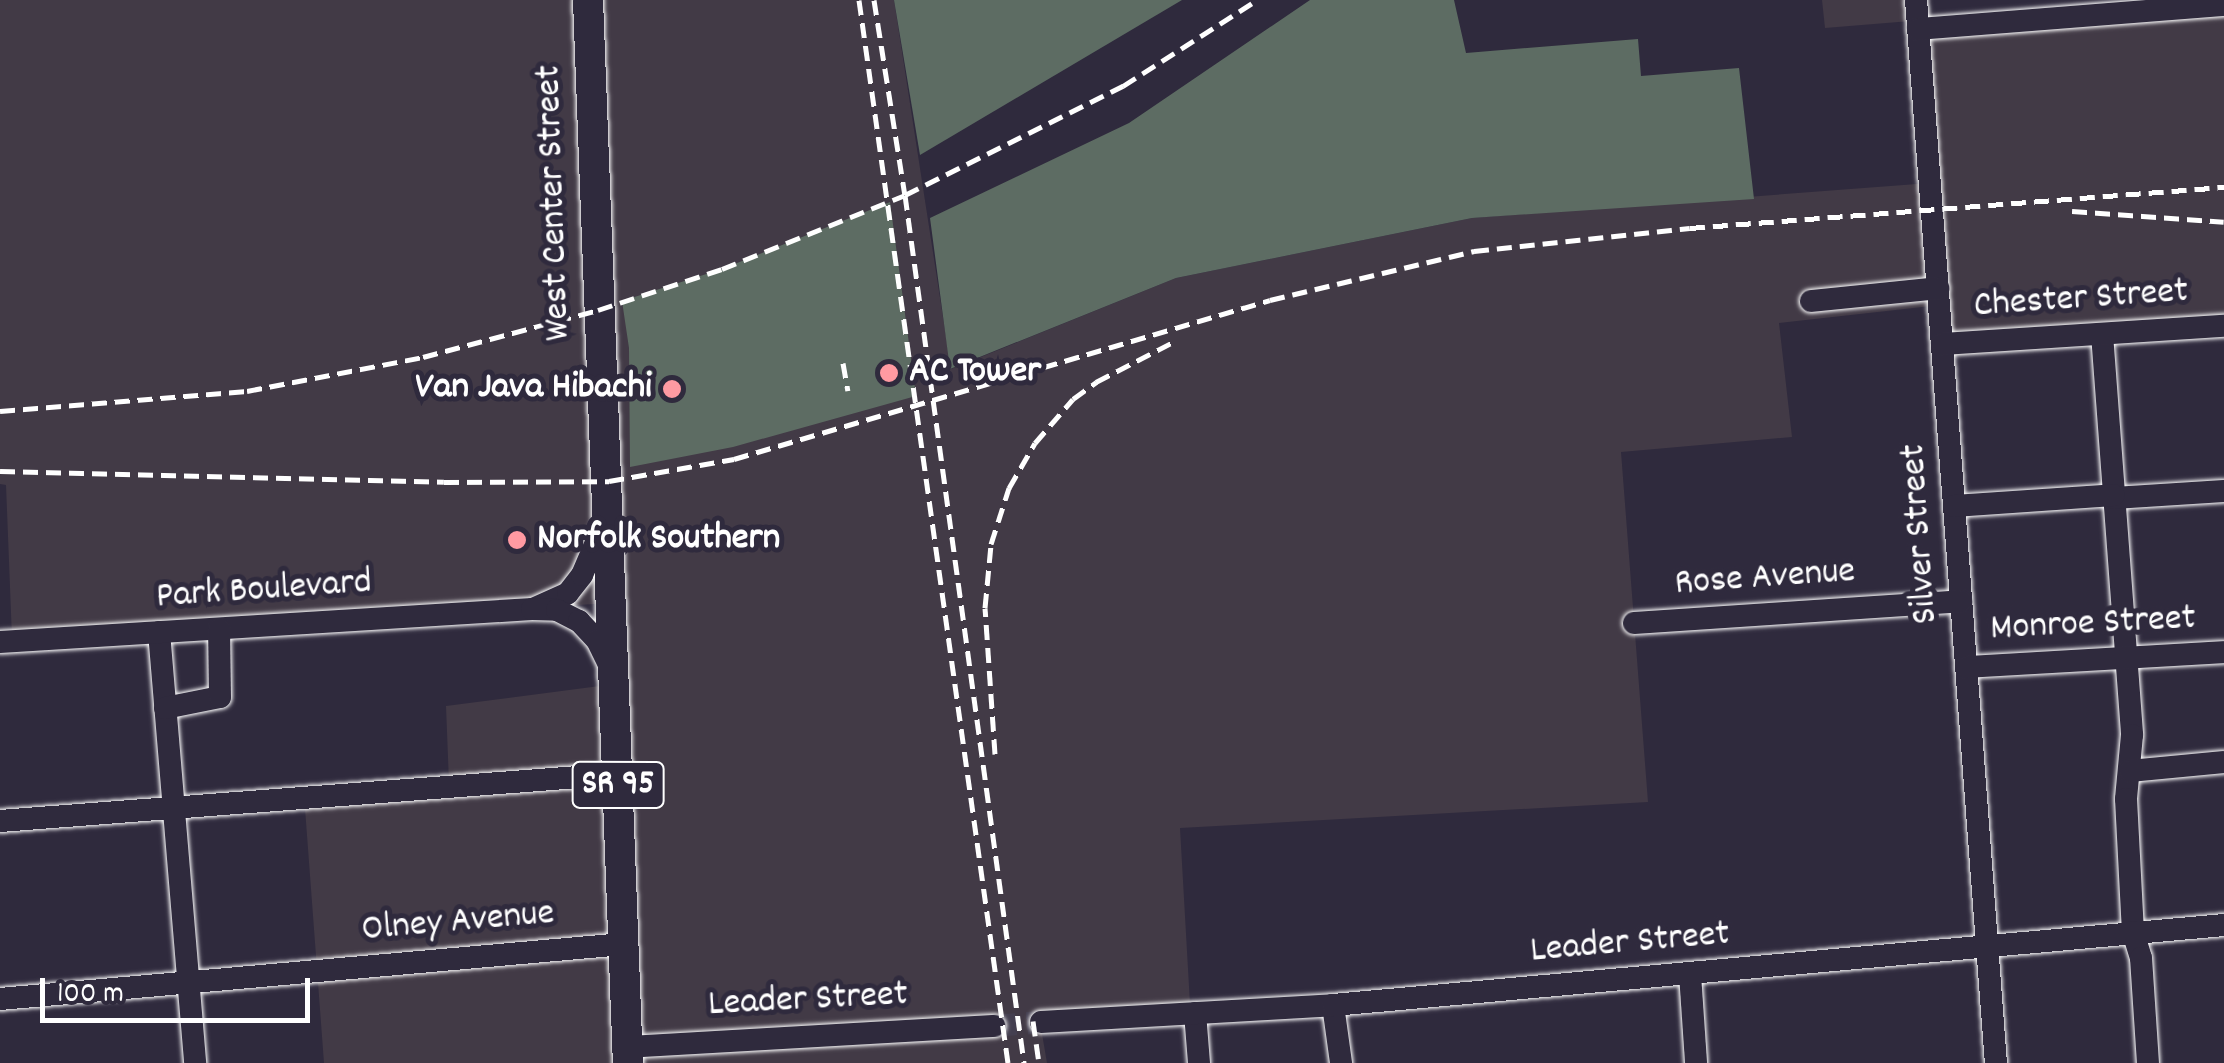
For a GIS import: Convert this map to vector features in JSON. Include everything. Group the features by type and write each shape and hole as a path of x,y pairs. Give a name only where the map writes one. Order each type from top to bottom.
{"main road":[{"name":"West Center Street","path":"588,0 598,310 610,507 627,1055"}],"street":[{"name":"Silver Street","path":"1916,0 1996,1063"},
{"path":"1918,29 2060,9 2224,5"},
{"path":"1811,301 1938,288"},
{"name":"Chester Street","path":"1942,344 2224,326"},
{"path":"2102,334 2126,658 2130,771 2126,799 2133,932 2141,958 2148,1063"},
{"path":"1954,506 2224,491"},
{"name":"Park Boulevard","path":"532,609 568,594 582,575 610,507"},
{"name":"Rose Avenue","path":"1634,623 1962,601"},
{"name":"Park Boulevard","path":"0,642 557,610 579,621 597,640 615,684"},
{"path":"165,708 220,697 218,629"},
{"path":"159,632 195,1063"},
{"name":"Monroe Street","path":"1966,667 2224,652"},
{"path":"2130,771 2224,762"},
{"path":"0,820 618,774"},
{"name":"Leader Street","path":"1040,1022 1333,1005 2224,925"},
{"name":"Olney Avenue","path":"0,999 624,944"},
{"path":"1690,974 1696,1063"},
{"path":"1333,1005 1342,1063"},
{"path":"1195,1013 1199,1063"},
{"name":"Leader Street","path":"627,1055 994,1026"}],"shaded area":[{"path":"0,0 894,0 951,369 1176,278 1472,218 1930,183 1923,37 2224,0 2224,335 1947,356 1940,305 1779,323 1792,437 1621,452 1648,802 1180,828 1190,1004 1039,1016 1047,1063 324,1063 304,795 449,783 446,706 615,684 612,603 12,638 6,485 0,484"},
{"path":"1822,0 1921,0 1923,20 1825,28"}],"green space":[{"path":"894,0 1182,0 920,155"},
{"path":"1310,0 1454,0 1466,53 1638,39 1641,76 1739,68 1754,199 1472,218 1176,278 950,369 930,218 1129,123"},
{"path":"890,202 916,396 733,447 630,467 629,348 622,301 722,269"}],"tunnel":[{"path":"994,1026 1041,1022"}],"railway":[{"path":"859,0 1008,1063"},
{"path":"874,0 905,195 1024,1063"},
{"path":"0,411 247,391 423,357 598,310 722,269 905,195 1123,86 1257,0"},
{"path":"0,471 444,482 609,481 734,459 1270,300 1474,251 1690,228 2224,187"},
{"path":"2072,211 2224,222"},
{"path":"995,754 985,608 991,544 1009,488 1035,443 1073,399 1096,382 1177,340"},
{"path":"843,363 848,391"},
{"path":"1033,1021 1039,1063"}],"place":[{"name":"AC Tower","path":"889,373"},
{"name":"Van Java Hibachi","path":"672,389"},
{"name":"Norfolk Southern","path":"517,540"}]}
